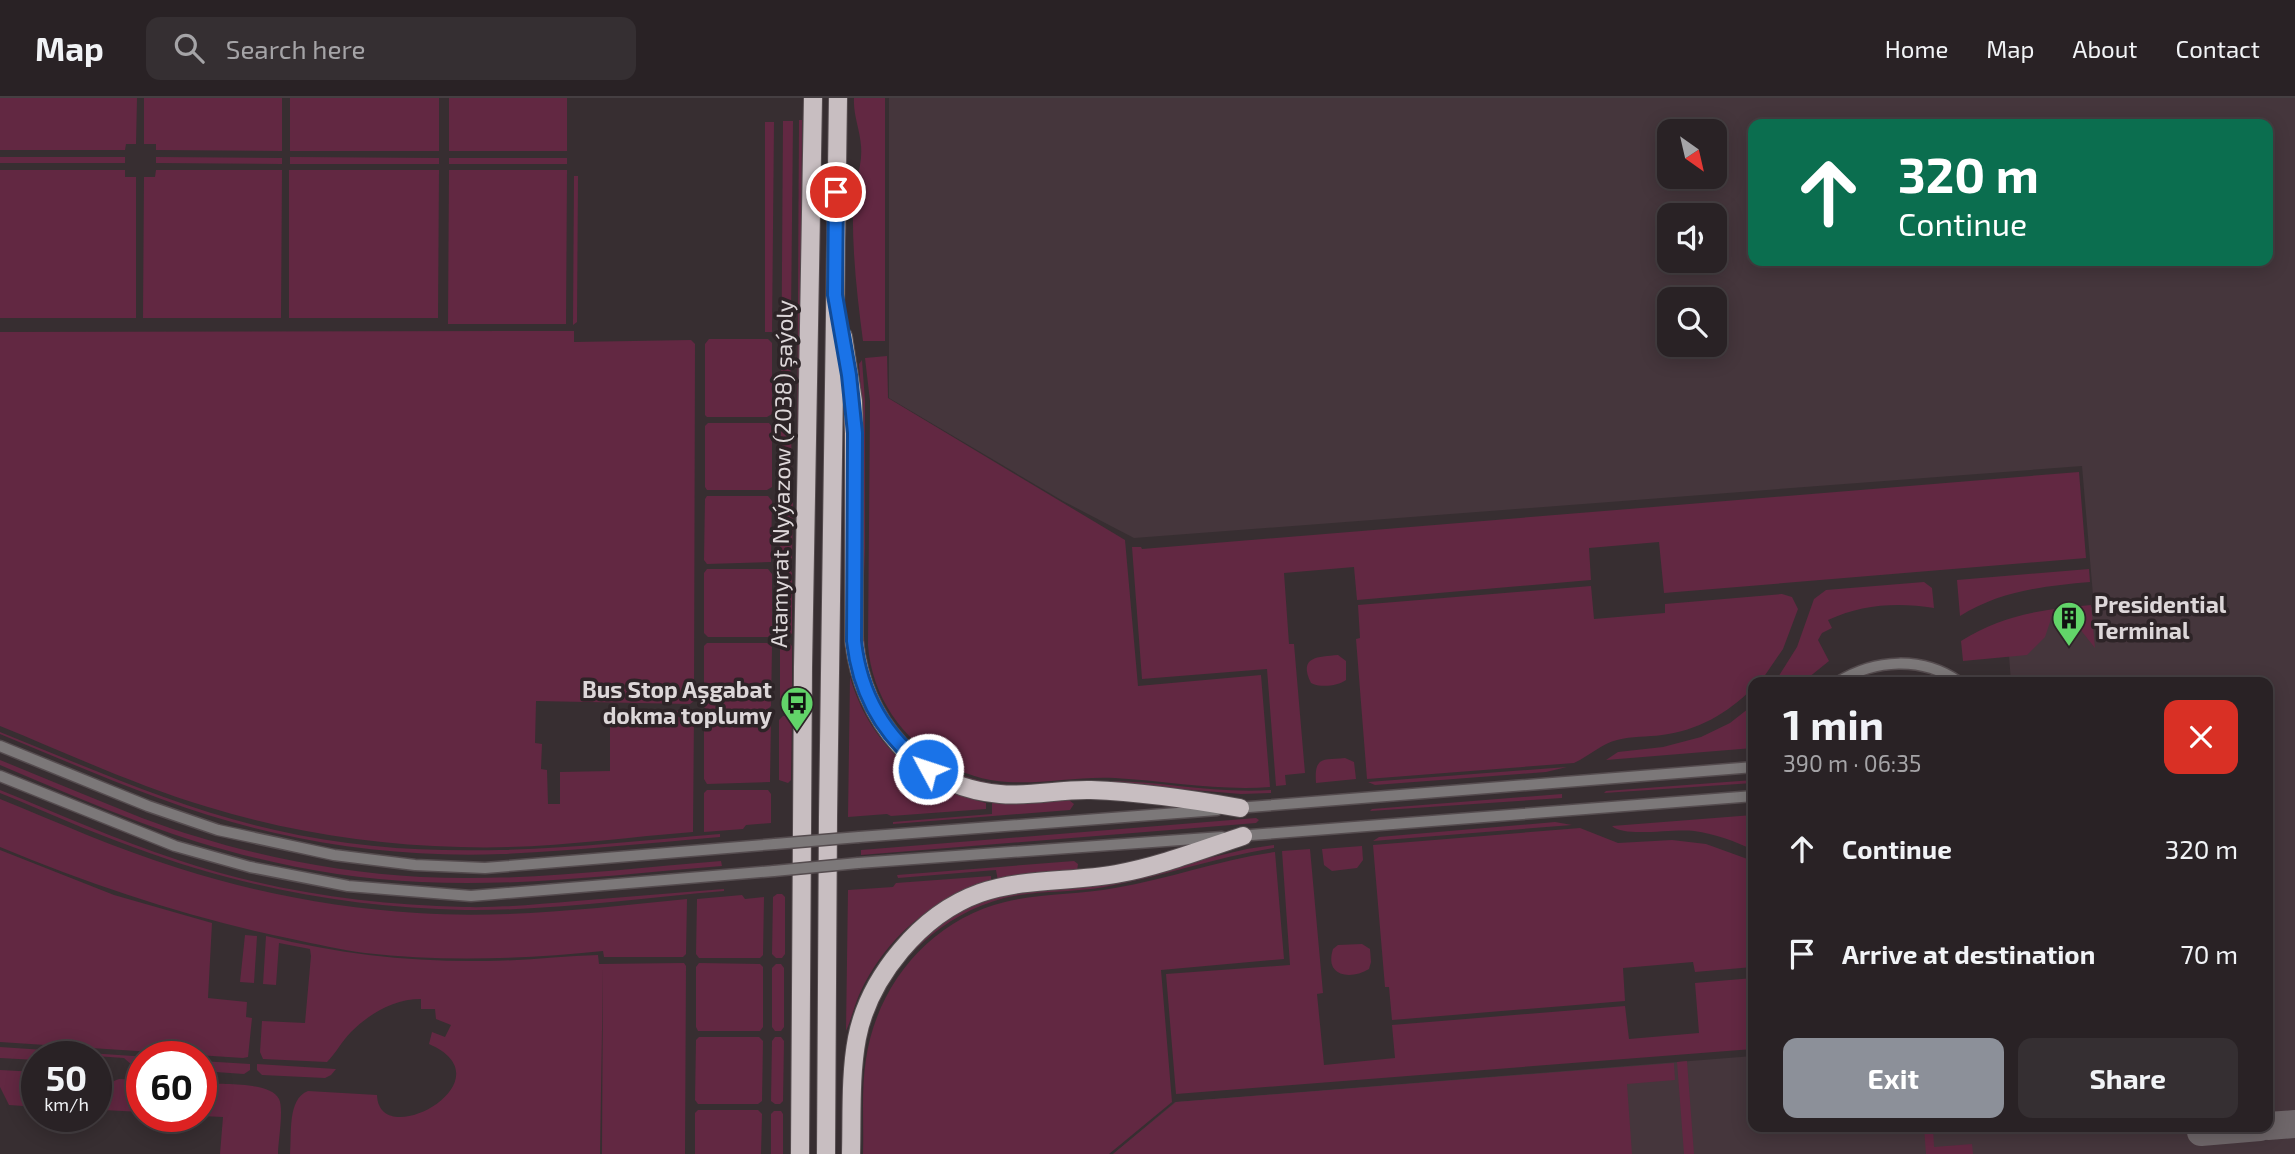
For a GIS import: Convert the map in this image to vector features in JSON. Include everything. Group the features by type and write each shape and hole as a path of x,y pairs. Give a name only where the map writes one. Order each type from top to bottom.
{"main road":[{"name":"Atamyrat Nyýazow (2038) şaýoly","path":"800,1154 803,667 813,98"},
{"path":"826,1154 838,98"},
{"path":"835,295 853,401 856,660 872,708 889,734 928,769 965,787 981,791 1017,795 1086,790 1132,792 1240,808"},
{"path":"851,1154 853,1062 858,1034 879,982 917,933 944,912 979,894 1010,886 1136,870 1243,836"}],"street":[{"path":"1849,677 1869,668 1902,663 1934,669 1949,677"},
{"path":"0,746 148,806 218,830 334,855 415,865 485,868 1748,767"},
{"path":"0,776 175,846 262,870 348,886 471,896 858,863 1748,796"}],"shaded area":[{"path":"0,98 137,98 136,144 126,144 125,150 0,150"},
{"path":"144,98 282,98 282,151 156,150 156,144 144,144"},
{"path":"290,98 439,98 439,151 290,151"},
{"path":"449,98 567,98 567,151 449,151"},
{"path":"854,98 885,98 885,341 863,341 855,273 853,222 853,198 861,161"},
{"path":"889,98 2295,98 2295,1154 1113,1154 1175,1102 1748,1056 1748,1132 2273,1132 2273,677 2011,677 2007,629 2054,611 2094,607 2082,466 1134,538 1063,501 889,398"},
{"path":"799,120 802,120 800,473 797,473"},
{"path":"783,121 793,121 790,416 781,413"},
{"path":"765,122 774,122 772,332 765,332"},
{"path":"0,157 125,157 125,163 0,163"},
{"path":"156,157 282,158 282,164 156,163"},
{"path":"290,157 439,158 439,164 290,164"},
{"path":"449,158 567,158 567,164 449,164"},
{"path":"0,170 125,170 125,177 136,177 136,318 0,318"},
{"path":"156,170 282,170 281,318 143,318 144,177 155,177"},
{"path":"289,170 439,170 438,318 289,318"},
{"path":"449,170 567,170 566,324 448,324"},
{"path":"574,176 578,176 577,322 573,325"},
{"path":"574,331 574,342 691,340 695,344 694,701 690,704 536,701 535,743 542,744 541,769 547,770 548,804 560,804 560,772 610,771 610,710 690,711 694,714 693,832 547,845 489,847 428,846 332,836 270,824 182,799 0,726 0,332"},
{"path":"709,339 768,339 772,343 772,414 767,417 705,415 705,344"},
{"path":"887,356 888,398 1125,540 1138,686 1261,675 1270,787 1212,787 1102,778 1008,782 981,778 956,769 933,756 912,739 895,719 882,697 872,672 868,645 870,401 865,358"},
{"path":"862,360 865,401 864,642 871,678 879,699 906,737 943,766 986,782 1031,785 1092,781 1128,782 1230,790 1271,790 1271,793 1241,794 1133,785 996,787 958,776 926,759 901,737 872,689 861,634 863,417 859,364"},
{"path":"708,423 769,423 772,427 772,487 767,490 707,490 705,426"},
{"path":"783,423 790,423 791,426 792,487 789,490 781,487"},
{"path":"2079,472 2086,558 1664,593 1659,542 1589,548 1591,580 1357,600 1354,567 1284,573 1289,644 1294,644 1305,773 1285,775 1286,785 1276,786 1267,669 1142,679 1132,547 1142,549"},
{"path":"707,496 768,496 772,501 771,562 707,564 704,560"},
{"path":"783,497 793,500 792,560 789,564 780,560"},
{"path":"707,569 768,569 772,574 772,633 768,637 708,637 704,633 704,573"},
{"path":"789,569 792,573 792,633 789,637 783,637 780,633 780,573"},
{"path":"2089,569 2090,582 2007,595 1960,616 1957,580"},
{"path":"1924,582 1932,588 1934,608 1880,606 1828,620 1832,628 1822,633 1818,640 1829,661 1809,677 1778,677 1797,647 1814,599 1826,590"},
{"path":"1591,586 1594,619 1665,613 1665,604 1782,594 1792,597 1798,609 1783,649 1764,677 1748,677 1748,692 1700,725 1675,733 1617,740 1574,763 1367,779 1356,639 1360,638 1358,605"},
{"path":"2091,605 2095,648 2072,619 2056,612 2053,613 2045,637 2027,655 1963,661 1961,641 1992,625 2040,611"},
{"path":"707,643 767,643 772,647 771,706 767,710 707,710 704,707 704,646"},
{"path":"783,643 792,646 792,707 789,710 780,707 780,646"},
{"path":"1338,655 1346,661 1346,680 1329,686 1311,683 1307,668 1309,663 1317,658"},
{"path":"850,677 870,723 900,759 939,786 986,803 986,809 848,817"},
{"path":"1748,709 1748,748 1606,760 1618,752 1663,747 1701,737 1730,723"},
{"path":"707,716 767,716 771,720 770,782 707,784 704,779 704,720"},
{"path":"783,716 792,720 791,780 788,783 779,780 779,720"},
{"path":"0,732 136,787 205,811 275,830 331,841 442,850 497,850 720,834 720,837 474,855 388,851 331,844 275,833 205,814 136,790"},
{"path":"1345,758 1354,762 1356,779 1316,783 1318,764"},
{"path":"0,760 175,830 244,850 314,865 385,874 459,878 571,874 721,861 722,866 496,883 421,882 350,876 244,855 176,835 0,765"},
{"path":"1567,767 1546,772 1375,785 1368,782"},
{"path":"1748,780 1748,783 1604,793"},
{"path":"0,790 88,827 178,860 248,880 319,894 428,906 492,907 724,891 497,910 422,908 338,900 255,884 173,861 83,828 0,793"},
{"path":"707,790 768,790 771,794 771,823 746,825 743,829 704,832 704,793"},
{"path":"1562,794 1562,798 1370,811 1372,809"},
{"path":"0,799 155,861 237,885 326,903 417,913 484,915 552,912 687,899 686,954 683,957 604,957 603,951 514,958 424,958 356,952 254,931 144,900 0,847"},
{"path":"1069,800 1074,804 1070,810 893,824 992,814 992,802"},
{"path":"1748,815 1748,848 1702,832 1627,831 1612,826"},
{"path":"1256,818 1259,820 1256,823 861,855 861,850"},
{"path":"1555,822 1572,825 1373,841 1379,837"},
{"path":"1580,828 1618,843 1672,840 1706,844 1748,859 1748,967 1695,972 1693,962 1623,968 1625,1001 1392,1020 1389,987 1385,987 1373,845"},
{"path":"1274,845 1274,848 1231,856 1126,883 1004,898 954,919 932,935 895,973 881,996 871,1021 862,1061 860,1154 857,1154 858,1077 860,1051 865,1036 879,997 891,976 905,956 939,925 960,912 1006,894"},
{"path":"1362,846 1363,860 1357,868 1332,871 1324,865 1322,849"},
{"path":"1310,849 1323,993 1317,994 1324,1065 1395,1058 1392,1025 1625,1006 1629,1039 1699,1033 1695,983 1748,978 1748,1049 1176,1094 1166,974 1290,965 1282,851"},
{"path":"0,850 114,895 212,923 208,998 247,1002 246,1017 252,1018 248,1057 243,1058 217,1056 217,1041 126,1041 126,1050 112,1049 112,1041 0,1042"},
{"path":"1275,852 1284,959 1161,970 1172,1102 1109,1154 863,1154 864,1083 872,1031 895,981 931,940 978,911 1005,902 1115,888"},
{"path":"1074,861 1078,864 1077,871 998,881 996,870 898,878 897,875"},
{"path":"991,876 991,880 969,888 930,910 896,939 869,975 846,1031 848,890 893,887 896,883"},
{"path":"777,894 785,897 785,954 782,958 776,958 772,954 773,897"},
{"path":"742,895 745,899 764,897 763,955 760,958 699,958 696,954 697,899"},
{"path":"245,935 257,936 254,983 240,982"},
{"path":"266,936 320,948 429,960 499,961 598,955 599,964 684,963 685,1154 602,1154 603,968 600,1154 290,1154 294,1109 301,1095 308,1091 377,1095 383,1111 398,1117 416,1114 435,1105 450,1092 456,1075 451,1059 429,1044 432,1032 445,1037 451,1025 436,1019 435,1009 421,1009 421,999 401,1001 383,1008 358,1025 327,1062 263,1059 260,1052 262,1021 305,1023 311,956 310,949 279,943 276,985 263,984"},
{"path":"1362,944 1370,949 1369,969 1347,975 1336,971 1331,958 1333,949 1338,945"},
{"path":"699,963 760,964 763,967 763,1027 760,1031 698,1031 696,967"},
{"path":"781,964 784,968 784,1027 781,1031 775,1031 772,1027 772,968"},
{"path":"699,1037 759,1037 763,1041 762,1101 758,1104 698,1104 695,1100 696,1040"},
{"path":"775,1037 781,1037 784,1041 783,1101 780,1104 771,1101 772,1041"},
{"path":"0,1047 21,1048 21,1059 0,1058"},
{"path":"112,1055 126,1056 126,1060 112,1057"},
{"path":"1687,1061 1694,1154 1684,1154 1677,1062"},
{"path":"217,1062 250,1064 250,1070 244,1074 217,1072"},
{"path":"1674,1063 1675,1080 1627,1084 1632,1154 1113,1154 1176,1102"},
{"path":"257,1064 336,1069 325,1078 262,1075 257,1070"},
{"path":"0,1070 21,1071 21,1106 9,1105 0,1087"},
{"path":"126,1079 126,1111 112,1110 114,1081"},
{"path":"217,1084 255,1087 274,1093 279,1099 281,1110 278,1154 220,1154 223,1117 217,1117"},
{"path":"698,1110 758,1110 762,1114 761,1154 695,1154 695,1113"},
{"path":"781,1111 783,1114 783,1154 771,1154 771,1114"},
{"path":"1924,1132 1933,1132 1934,1147 1972,1144 1973,1154 1926,1154"}],"taxiway":[{"path":"2273,1126 2295,1124"}],"place":[{"name":"Presidential Terminal","path":"2069,648"},
{"name":"Bus Stop Aşgabat dokma toplumy","path":"797,733"}],"route":[{"path":"836,192 835,295 853,401 855,433 856,660 864,691 879,720 912,757 928,769"}]}
